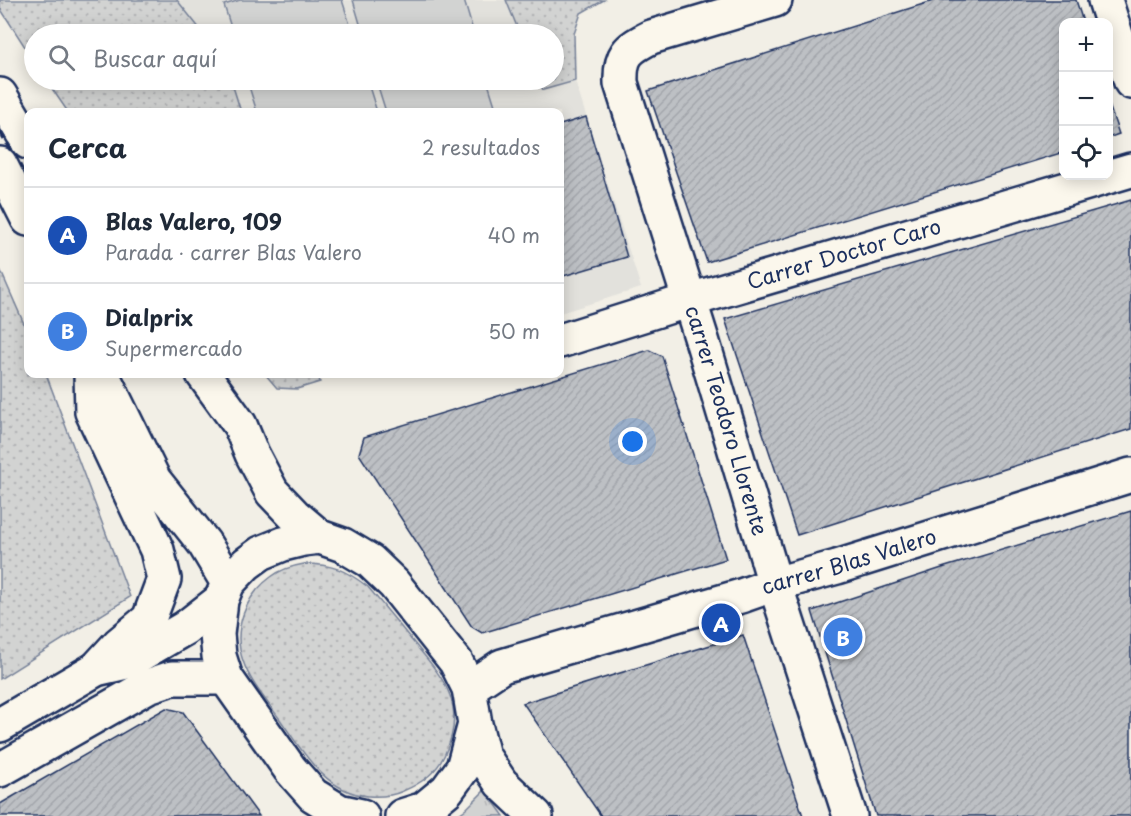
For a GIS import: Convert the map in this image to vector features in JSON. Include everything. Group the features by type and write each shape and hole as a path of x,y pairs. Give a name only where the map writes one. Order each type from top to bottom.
{"main road":[{"name":"carrer Teodoro Llorente","path":"775,0 651,37 636,44 626,55 621,67 621,83 690,300 775,584 850,816"},
{"path":"1105,0 1131,82"},
{"path":"0,95 24,134"},
{"path":"0,164 24,211"},
{"name":"Carrer Doctor Caro","path":"564,340 690,300 1131,170"},
{"path":"0,725 96,669 119,644 149,619 164,579 157,550 92,412 91,378"},
{"path":"104,378 154,480 204,543 225,591 217,634 219,656 226,678 290,769 313,795 348,814"},
{"path":"206,378 240,425 272,492 320,537 343,545 370,561 394,584 456,662 469,688 483,756 501,783 536,816"},
{"name":"carrer Blas Valero","path":"469,688 502,666 741,596 1131,475"},
{"path":"96,669 128,662 185,628 225,591 246,564 261,553 283,544 320,537"},
{"path":"0,770 148,686 172,678 226,678"},
{"path":"402,816 424,809 447,790 463,768 475,724"}],"shaded area":[{"path":"177,0 506,0 516,24 196,24"},
{"path":"575,81 641,288 564,312 564,108 240,108 234,90 564,90 564,84"}],"green space":[{"path":"0,0 177,0 196,24 24,24 24,45 0,8"},
{"path":"240,0 342,0 350,24 230,24 224,5"},
{"path":"353,0 464,0 471,24 360,24"},
{"path":"506,0 604,0 581,13 574,34 575,81 564,84 564,24 516,24"},
{"path":"53,90 234,90 240,108 65,108"},
{"path":"250,90 370,90 376,108 256,108"},
{"path":"379,90 490,90 496,108 385,108"},
{"path":"0,269 24,324 24,378 48,378 130,597 0,679"},
{"path":"268,378 319,378 320,382 297,389 277,388"},
{"path":"304,564 338,569 368,587 435,669 450,695 454,722 451,738 441,762 432,773 399,793 368,796 352,793 327,778 306,756 246,669 239,637 243,614 248,604 262,585 275,574"},
{"path":"485,790 504,816 456,816 466,809"}],"building":[{"path":"936,0 1076,0 1082,18 1059,18 1059,154 707,262 648,91"},
{"path":"586,117 627,257 564,276 564,124"},
{"path":"1113,117 1119,134 1113,136"},
{"path":"1131,200 1131,429 797,535 725,319"},
{"path":"649,350 662,356 726,559 482,633 472,627 359,454 364,437 557,378 564,378 564,376"},
{"path":"1131,511 1131,816 876,816 812,611 945,567"},
{"path":"743,635 803,816 601,816 523,703"},
{"path":"166,708 183,712 259,816 0,816 0,804"}],"railway":[{"path":"0,132 11,150"}],"place":[{"name":"Blas Valero, 109","path":"721,623"},
{"name":"Dialprix","path":"843,637"}]}
